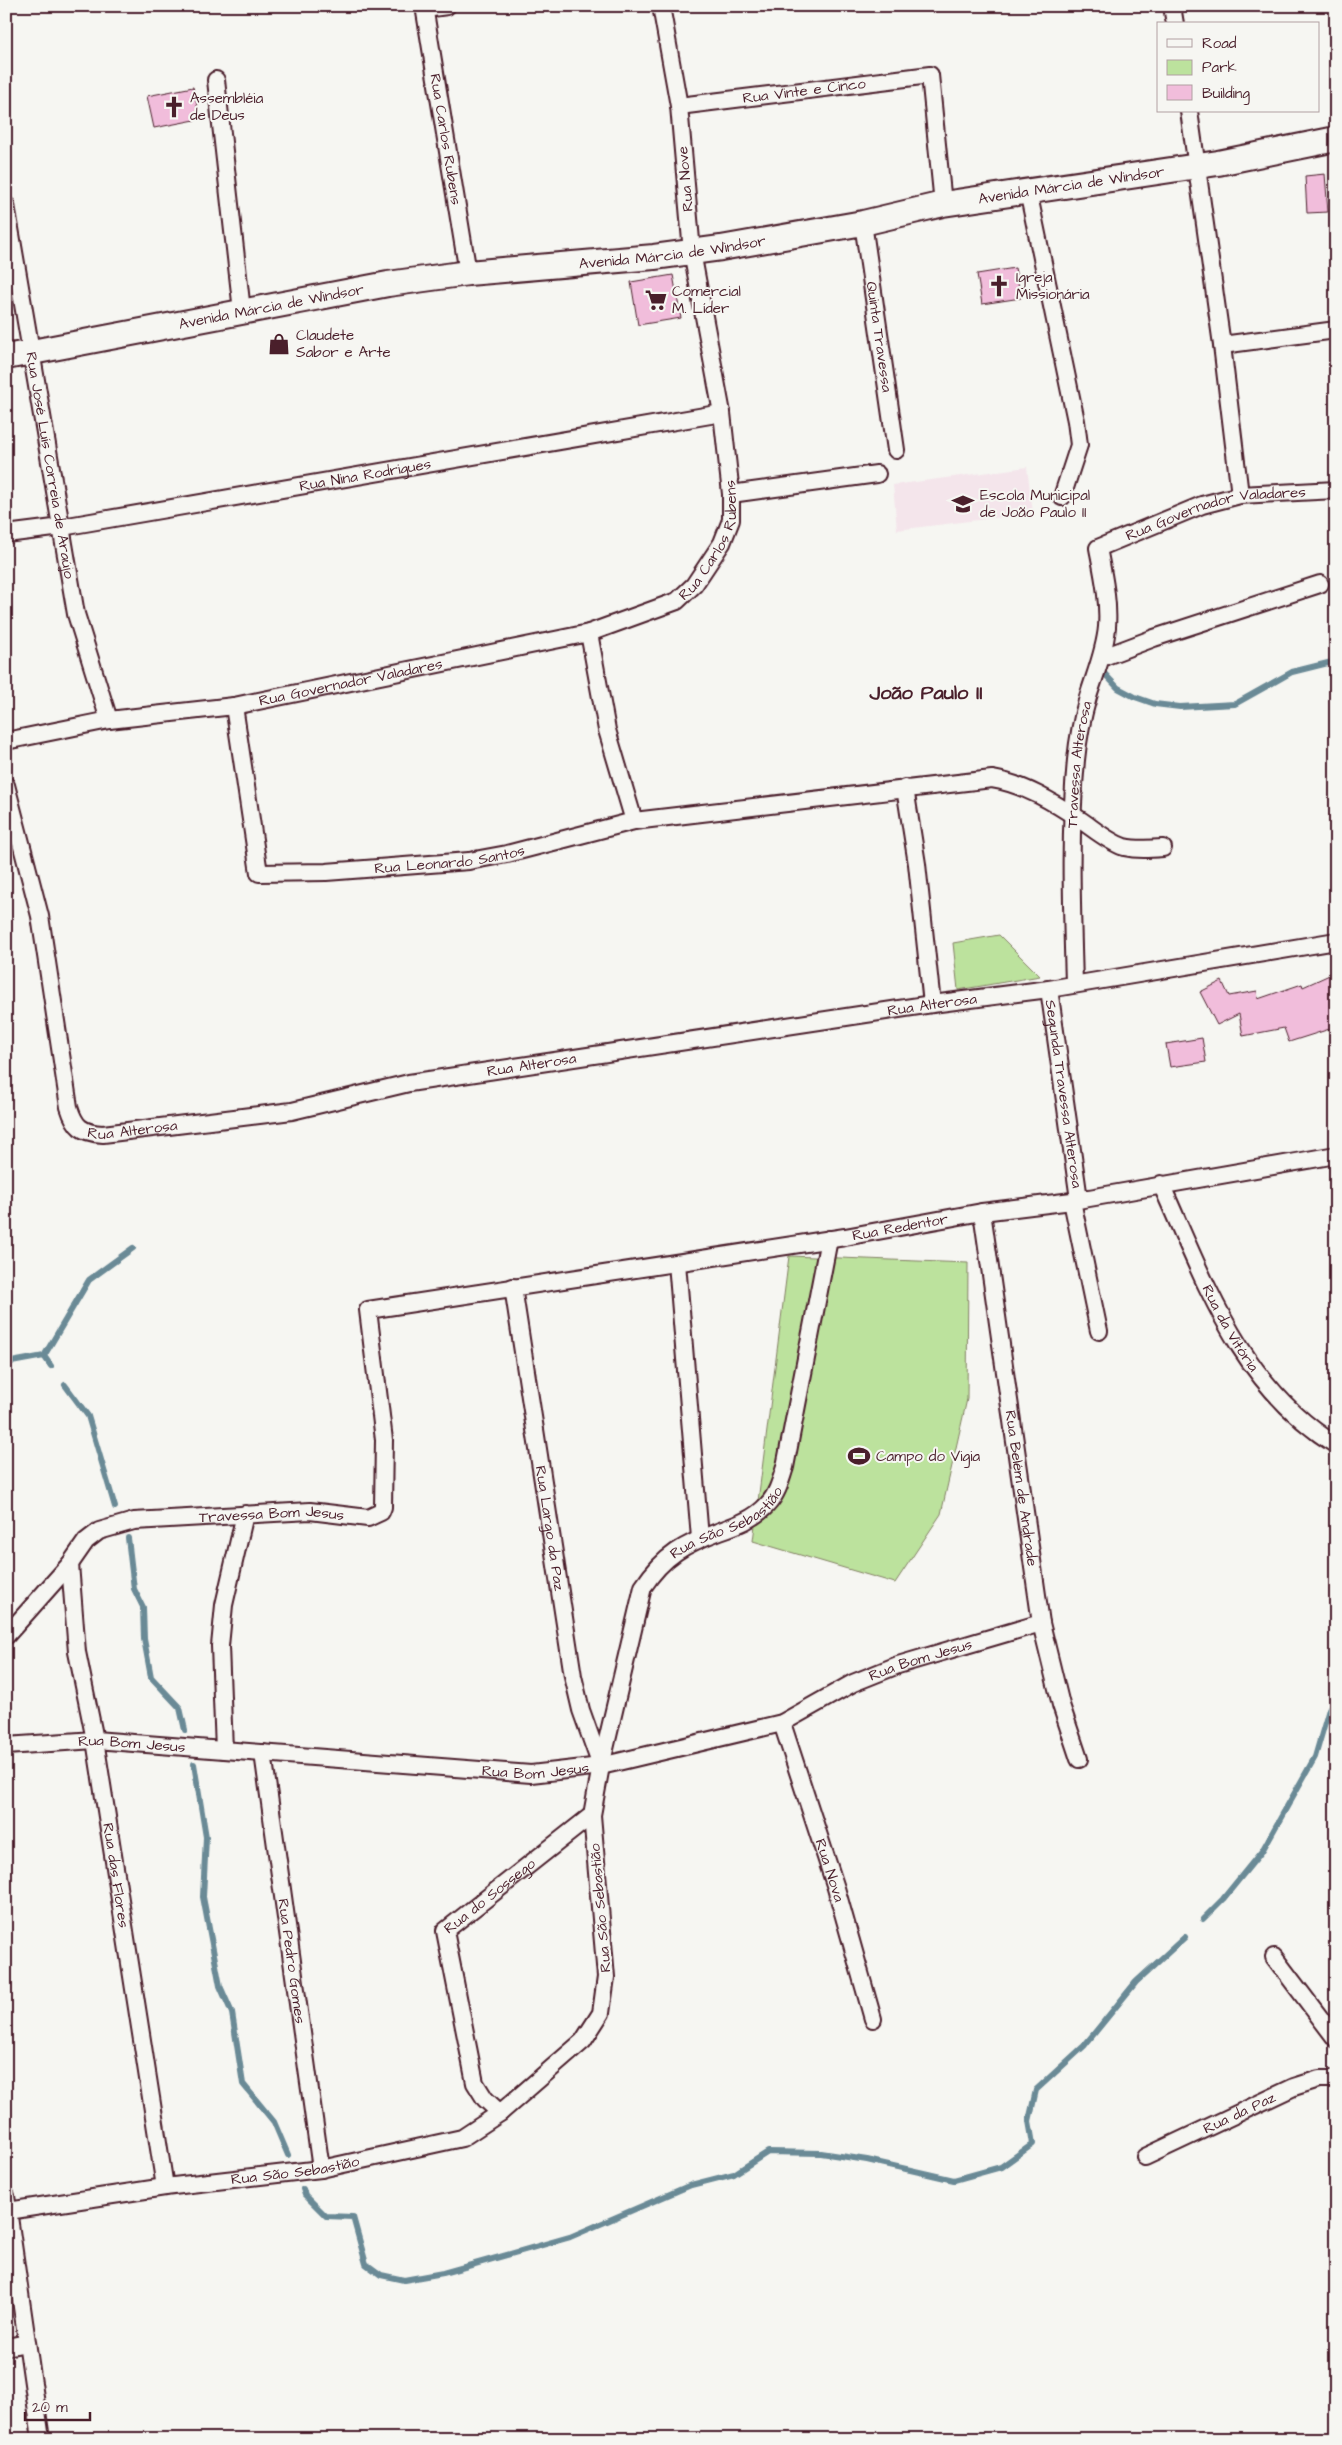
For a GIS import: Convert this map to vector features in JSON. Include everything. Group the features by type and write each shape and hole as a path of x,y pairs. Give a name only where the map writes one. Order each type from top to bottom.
{"street":[{"path":"425,8 447,6"},
{"name":"Rua Nove","path":"661,6 679,106 692,252"},
{"path":"1172,6 1175,22"},
{"name":"Rua Carlos Rubens","path":"425,8 468,273"},
{"name":"Rua Vinte e Cinco","path":"679,106 930,75 943,204"},
{"path":"216,80 242,311"},
{"path":"1189,112 1222,344 1240,495"},
{"name":"Avenida Márcia de Windsor","path":"6,357 388,284 468,273 692,252 863,223 943,204 1197,165 1336,139"},
{"path":"1028,191 1076,422 1079,445 1062,497"},
{"name":"Rua José Luís Correia de Araújo","path":"6,205 81,634 109,720"},
{"name":"Quinta Travessa","path":"863,223 896,450"},
{"name":"Rua Carlos Rubens","path":"589,633 677,601 694,585 722,543 731,520 731,494 722,413 692,252"},
{"path":"1222,344 1336,330"},
{"name":"Rua Nina Rodrigues","path":"6,534 722,413"},
{"path":"731,494 877,474"},
{"name":"Rua Governador Valadares","path":"1098,548 1202,506 1240,495 1336,490"},
{"name":"Travessa Alterosa","path":"1074,984 1071,912 1072,814 1081,725 1101,658 1107,628 1107,601 1098,548"},
{"path":"1101,658 1154,638 1320,584"},
{"path":"589,633 607,730 634,821"},
{"name":"Rua Governador Valadares","path":"6,741 109,720 234,706 589,633"},
{"name":"Rua Leonardo Santos","path":"234,706 259,873 326,872 469,861 507,854 634,821 675,818 973,779 1012,782 1072,814 1114,843 1136,849 1162,848"},
{"name":"Rua Alterosa","path":"6,785 15,826 26,858 40,916 68,1107 73,1120 80,1129 89,1134 103,1134 292,1111 409,1082 932,1004 1049,989 1336,941"},
{"path":"906,788 932,1004"},
{"name":"Segunda Travessa Alterosa","path":"1049,989 1076,1200 1099,1331"},
{"name":"Rua Redentor","path":"368,1310 829,1239 982,1212 1076,1200 1336,1155"},
{"name":"Rua da Vitória","path":"1161,1184 1202,1274 1249,1363 1280,1402 1306,1425 1336,1445"},
{"name":"Rua Belém de Andrade","path":"982,1212 1041,1622 1061,1705 1079,1759"},
{"name":"Rua São Sebastião","path":"7,2204 321,2169 462,2138 500,2113 583,2042 601,2013 606,1977 592,1815 601,1766 643,1587 654,1570 667,1557 700,1538 753,1517 768,1505 777,1491 785,1467 829,1239"},
{"path":"676,1263 700,1538"},
{"name":"Rua Largo da Paz","path":"513,1287 573,1676 580,1710 601,1766"},
{"name":"Travessa Bom Jesus","path":"6,1636 70,1564 86,1541 99,1531 114,1525 134,1521 310,1511 368,1518 381,1512 383,1507 384,1440 368,1310"},
{"path":"224,1750 220,1646 224,1605 245,1514"},
{"name":"Rua das Flores","path":"70,1564 77,1652 95,1740 165,2187"},
{"name":"Rua Bom Jesus","path":"6,1746 95,1740 532,1774 601,1766 736,1736 782,1723 853,1684 898,1665 1041,1622"},
{"name":"Rua Nova","path":"782,1723 836,1888 873,2019"},
{"name":"Rua Pedro Gomes","path":"263,1753 321,2169"},
{"name":"Rua do Sossego","path":"500,2113 485,2099 475,2083 446,1931 592,1815"},
{"path":"1274,1956 1336,2039"},
{"name":"Rua da Paz","path":"1145,2157 1294,2087 1320,2079 1336,2079"},
{"path":"7,2204 41,2439"},
{"path":"6,2348 27,2343"}],"shaded area":[{"name":"Escola Municipal de João Paulo II","path":"1027,467 1033,513 897,530 893,485"}],"green space":[{"path":"999,935 1040,976 958,990 953,943"},
{"name":"Campo do Vigia","path":"789,1256 968,1263 967,1399 941,1514 895,1583 753,1541"}],"building":[{"name":"Assembléia de Deus","path":"193,87 200,119 154,128 147,96"},
{"path":"1325,174 1328,212 1307,213 1305,176"},
{"name":"Igreja Missionária","path":"1015,268 1021,298 982,304 977,274"},
{"name":"Comercial M. Líder","path":"673,275 681,318 638,325 631,282"},
{"path":"1336,972 1336,1027 1289,1042 1284,1028 1243,1036 1239,1014 1217,1025 1200,992 1222,981 1229,996 1257,991 1258,999 1302,984 1303,987"},
{"path":"1202,1038 1206,1062 1170,1067 1166,1044"}],"waterway":[{"path":"1102,671 1118,688 1135,697 1155,704 1180,707 1235,704 1292,672 1336,661"},
{"path":"6,1363 44,1356 89,1280 133,1248"},
{"path":"44,1356 51,1366"},
{"path":"65,1385 88,1416 115,1507"},
{"path":"128,1538 134,1589 143,1607 144,1639 151,1677 180,1708 185,1730"},
{"path":"1203,1919 1223,1899 1262,1851 1315,1757 1329,1709 1336,1697"},
{"path":"194,1764 206,1837 203,1897 220,1986 232,2013 243,2084 274,2122 288,2155"},
{"path":"303,2189 305,2195 326,2216 353,2217 366,2264 381,2275 404,2280 443,2273 570,2237 691,2185 734,2174 768,2152 821,2153 867,2160 954,2180 1001,2167 1033,2144 1029,2121 1036,2090 1084,2046 1136,1982 1185,1937"}],"place":[{"name":"Assembléia de Deus","path":"174,107"},
{"name":"Igreja Missionária","path":"999,286"},
{"name":"Comercial M. Líder","path":"656,300"},
{"name":"Claudete Sabor e Arte","path":"279,344"},
{"name":"Escola Municipal de João Paulo II","path":"963,504"},
{"name":"Campo do Vigia","path":"859,1456"}],"district":[{"name":"João Paulo II","path":"926,692"}]}
